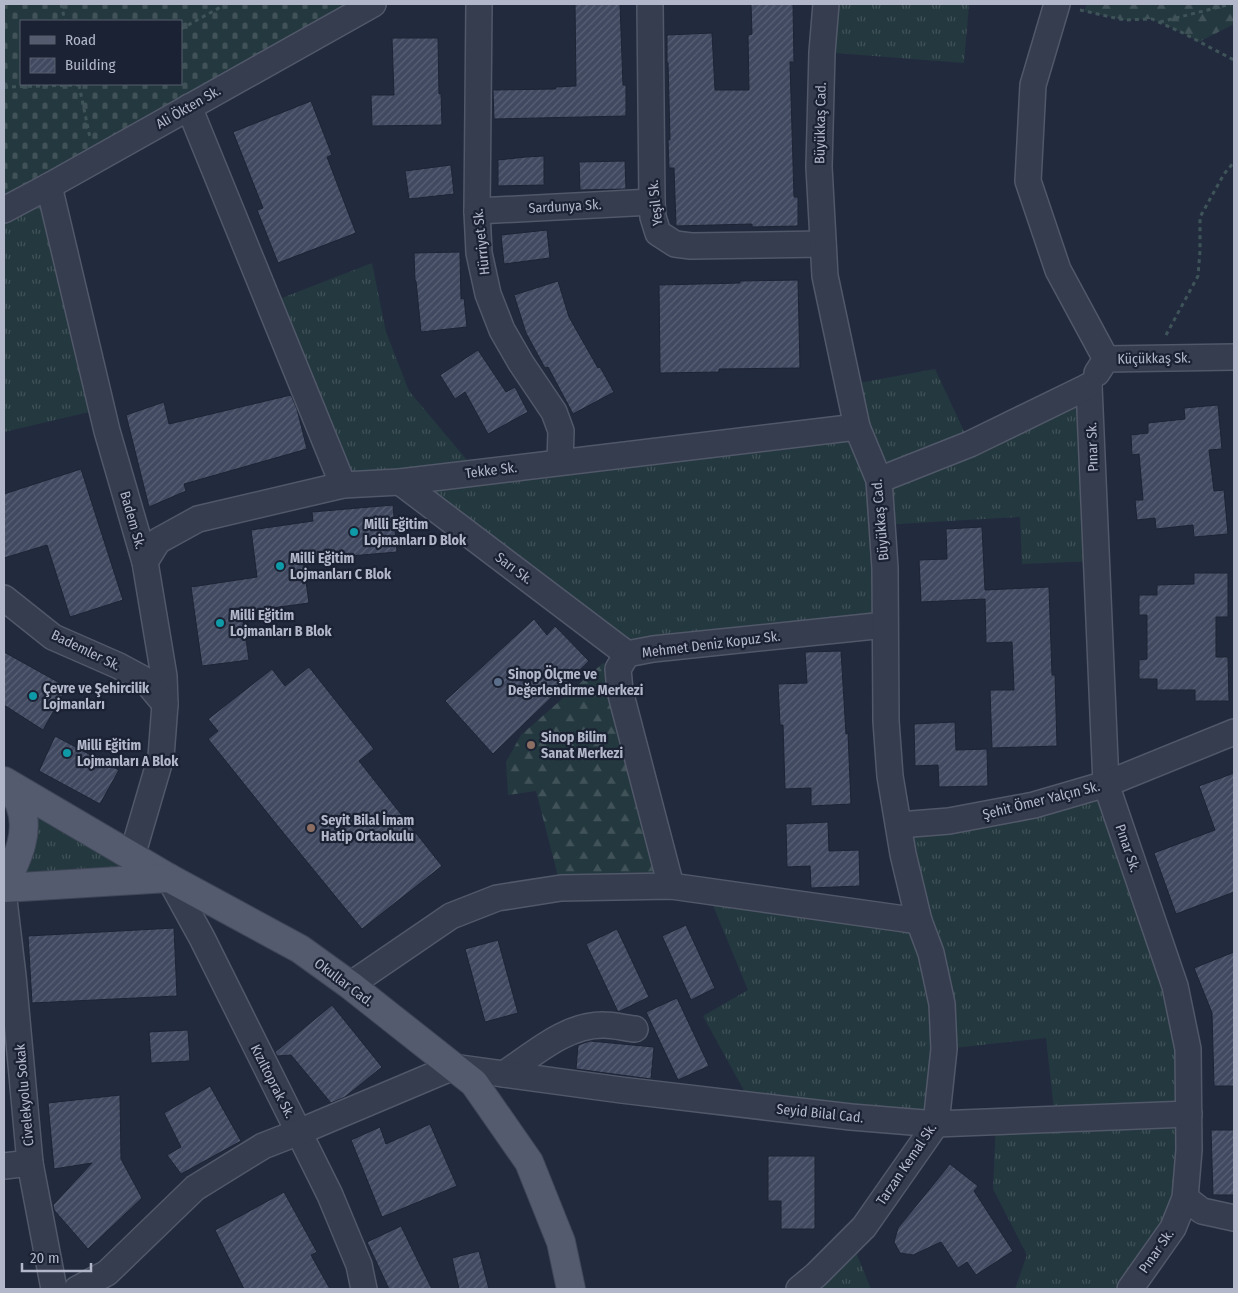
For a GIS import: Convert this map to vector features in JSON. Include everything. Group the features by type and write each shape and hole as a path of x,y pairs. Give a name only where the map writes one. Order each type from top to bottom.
{"main road":[{"name":"Okullar Cad.","path":"4,782 169,878 300,949 350,985 474,1083 529,1162 561,1242 570,1289"},
{"path":"4,782 20,803 25,826 19,856 4,887 169,878"}],"street":[{"name":"Ali Ökten Sk.","path":"4,210 373,4"},
{"name":"Hürriyet Sk.","path":"478,4 477,211 480,253 488,294 502,330 520,363 554,412 561,431 560,462"},
{"name":"Yeşil Sk.","path":"650,4 652,202 653,217 658,233 675,244 691,246 823,244"},
{"name":"Büyükkaş Cad.","path":"826,4 822,52 819,167 825,276 857,427 879,480 885,568 886,721 890,776 903,854 919,921"},
{"path":"1067,6 1032,86 1028,181 1058,270 1106,358"},
{"path":"189,107 343,485"},
{"name":"Badem Sk.","path":"48,186 107,431 145,562 164,676 165,704 161,757 132,856"},
{"name":"Sardunya Sk.","path":"477,211 652,202"},
{"name":"Küçükkaş Sk.","path":"1089,386 1106,358 1234,357"},
{"path":"879,480 970,444 1089,386"},
{"name":"Pınar Sk.","path":"1089,386 1106,784 1175,986 1188,1049 1189,1150 1185,1198 1174,1228 1130,1289"},
{"name":"Tekke Sk.","path":"145,562 158,541 198,519 343,485 400,482 857,427"},
{"name":"Sarı Sk.","path":"400,482 627,654"},
{"name":"Bademler Sk.","path":"4,598 53,637 146,680 165,704"},
{"name":"Mehmet Deniz Kopuz Sk.","path":"671,886 620,691 618,669 627,654 653,649 885,625"},
{"name":"Şehit Ömer Yalçın Sk.","path":"899,826 950,821 1025,806 1106,784 1234,732"},
{"name":"Kızıltoprak Sk.","path":"169,878 202,938 330,1195 359,1265 364,1289"},
{"path":"350,985 450,916 497,898 561,888 671,886 919,921"},
{"name":"Civelekyolu Sokak","path":"4,900 13,976 30,1164 54,1289"},
{"name":"Tarzan Kemal Sk.","path":"799,1289 816,1275 864,1227 936,1124 944,1049 942,1004 931,953 919,921"},
{"path":"504,1074 559,1037 580,1028 604,1025 635,1029"},
{"path":"77,1289 107,1273 195,1188 263,1146 453,1066"},
{"name":"Seyid Bilal Cad.","path":"453,1066 622,1090 851,1117 936,1124 1189,1114"},
{"path":"4,1166 30,1164"},
{"path":"1185,1198 1202,1211 1234,1218"}],"path":[{"path":"61,4 65,20"},
{"path":"182,28 226,4"},
{"path":"1160,22 1231,4"},
{"path":"1067,6 1124,20 1152,19 1234,60"},
{"path":"4,87 55,85"},
{"path":"80,85 94,160"},
{"path":"1153,358 1198,276 1200,217 1224,174 1234,162"}],"green space":[{"path":"4,4 373,4 4,210"},
{"path":"826,4 969,4 964,63 822,52"},
{"path":"1087,4 1234,4 1234,24 1199,42 1152,19 1124,20 1084,11"},
{"path":"49,186 102,409 4,432 4,210"},
{"path":"372,263 386,332 409,391 477,472 856,427 848,385 935,369 970,444 1089,386 1096,561 1022,564 1020,517 882,525 885,625 627,654 400,482 343,485 269,303"},
{"path":"603,663 618,669 671,886 561,888 536,791 508,795 506,762 521,735"},
{"path":"1106,784 1175,986 1185,1198 1130,1289 1015,1289 1027,1255 993,1189 996,1121 1055,1119 1046,1038 944,1049 936,1124 752,1105 703,1016 748,990 707,891 918,921 899,825"},
{"path":"20,803 169,878 4,888"},
{"path":"851,1240 871,1289 799,1289"}],"building":[{"path":"575,4 620,4 623,85 626,85 626,116 494,119 493,90 556,89 556,87 576,86"},
{"path":"751,4 793,4 794,62 790,62 794,197 798,197 798,226 752,227 752,224 676,226 674,168 669,168 667,35 712,33 715,90 749,90 748,35 752,34"},
{"path":"392,38 438,38 439,94 441,93 442,125 372,126 371,95 394,95"},
{"path":"311,101 332,155 327,157 356,233 278,263 257,210 263,208 233,132"},
{"path":"544,156 544,185 498,186 498,160"},
{"path":"625,161 626,189 580,190 579,162"},
{"path":"451,165 454,194 409,199 405,171"},
{"path":"547,230 550,258 504,264 501,235"},
{"path":"460,252 461,299 464,298 467,327 421,332 414,253"},
{"path":"798,280 800,368 719,369 719,372 660,373 659,285"},
{"path":"558,281 569,317 614,392 573,414 548,367 545,368 526,333 514,295"},
{"path":"478,350 506,392 515,387 528,412 488,434 465,392 455,399 440,375"},
{"path":"291,395 297,409 307,449 184,484 186,491 149,507 126,415 164,402 169,424"},
{"path":"1218,405 1222,449 1209,450 1214,491 1224,490 1228,534 1194,537 1193,525 1156,529 1155,518 1137,520 1135,500 1143,500 1139,454 1132,455 1131,435 1148,433 1148,423 1185,419 1184,408"},
{"path":"81,469 123,600 70,617 47,545 4,558 4,494"},
{"path":"393,505 397,552 303,560 309,603 242,612 249,660 202,666 191,587 257,577 251,530 313,521 312,512"},
{"path":"982,527 985,590 1049,587 1052,675 1055,675 1057,746 992,748 990,690 1014,690 1012,642 986,643 985,599 921,602 919,560 947,559 946,529"},
{"path":"1194,573 1228,573 1228,617 1216,617 1216,657 1228,657 1229,701 1195,701 1195,690 1157,690 1157,679 1139,679 1139,660 1147,659 1147,615 1139,615 1139,595 1157,595 1157,585 1194,584"},
{"path":"534,619 547,635 555,626 589,661 493,754 445,701"},
{"path":"841,651 846,734 848,733 851,804 811,806 811,788 785,789 783,725 780,725 778,684 807,683 805,652"},
{"name":"Çevre ve Şehircilik Lojmanları","path":"4,652 67,687 43,730 4,705"},
{"path":"309,667 374,749 359,761 442,866 362,929 208,739 218,731 208,719 272,669 285,686"},
{"path":"955,722 956,750 987,749 988,786 939,787 938,765 915,766 914,724"},
{"name":"Milli Eğitim Lojmanları A Blok","path":"55,736 119,770 100,804 39,771"},
{"path":"1234,773 1234,892 1176,914 1154,853 1215,830 1199,786"},
{"path":"828,822 829,851 859,850 860,886 811,888 810,866 787,867 786,824"},
{"path":"686,925 715,988 691,1000 662,936"},
{"path":"174,928 177,996 32,1003 28,936"},
{"path":"617,929 649,997 618,1012 586,944"},
{"path":"498,940 518,1013 485,1022 465,949"},
{"path":"1234,952 1234,1086 1214,1086 1212,1013 1194,968"},
{"path":"677,998 709,1066 678,1080 646,1012"},
{"path":"332,1005 382,1067 345,1097 331,1103 291,1055 277,1056 275,1052"},
{"path":"188,1030 190,1061 151,1063 149,1032"},
{"path":"590,1041 654,1047 651,1079 576,1069 578,1045"},
{"path":"210,1086 241,1141 181,1174 167,1155 181,1147 164,1113"},
{"path":"120,1095 121,1159 142,1198 88,1249 54,1210 53,1205 92,1163 54,1169 48,1103"},
{"path":"430,1124 457,1186 382,1217 351,1140 380,1127 386,1144"},
{"path":"1211,1130 1234,1130 1234,1195 1213,1195"},
{"path":"768,1156 815,1156 815,1229 781,1229 781,1201 768,1201"},
{"path":"950,1164 978,1186 974,1191 1013,1251 976,1275 967,1262 958,1268 941,1242 913,1255 900,1253 894,1242 898,1228"},
{"path":"284,1192 317,1252 311,1255 330,1289 244,1289 215,1230"},
{"path":"401,1226 432,1289 389,1289 367,1242"},
{"path":"479,1251 489,1289 459,1289 452,1258"}],"place":[{"name":"Milli Eğitim Lojmanları D Blok","path":"354,532"},
{"name":"Milli Eğitim Lojmanları C Blok","path":"280,566"},
{"name":"Milli Eğitim Lojmanları B Blok","path":"220,623"},
{"name":"Sinop Ölçme ve Değerlendirme Merkezi","path":"498,682"},
{"name":"Çevre ve Şehircilik Lojmanları","path":"33,696"},
{"name":"Sinop Bilim Sanat Merkezi","path":"531,745"},
{"name":"Milli Eğitim Lojmanları A Blok","path":"67,753"},
{"name":"Seyit Bilal İmam Hatip Ortaokulu","path":"311,828"}]}
